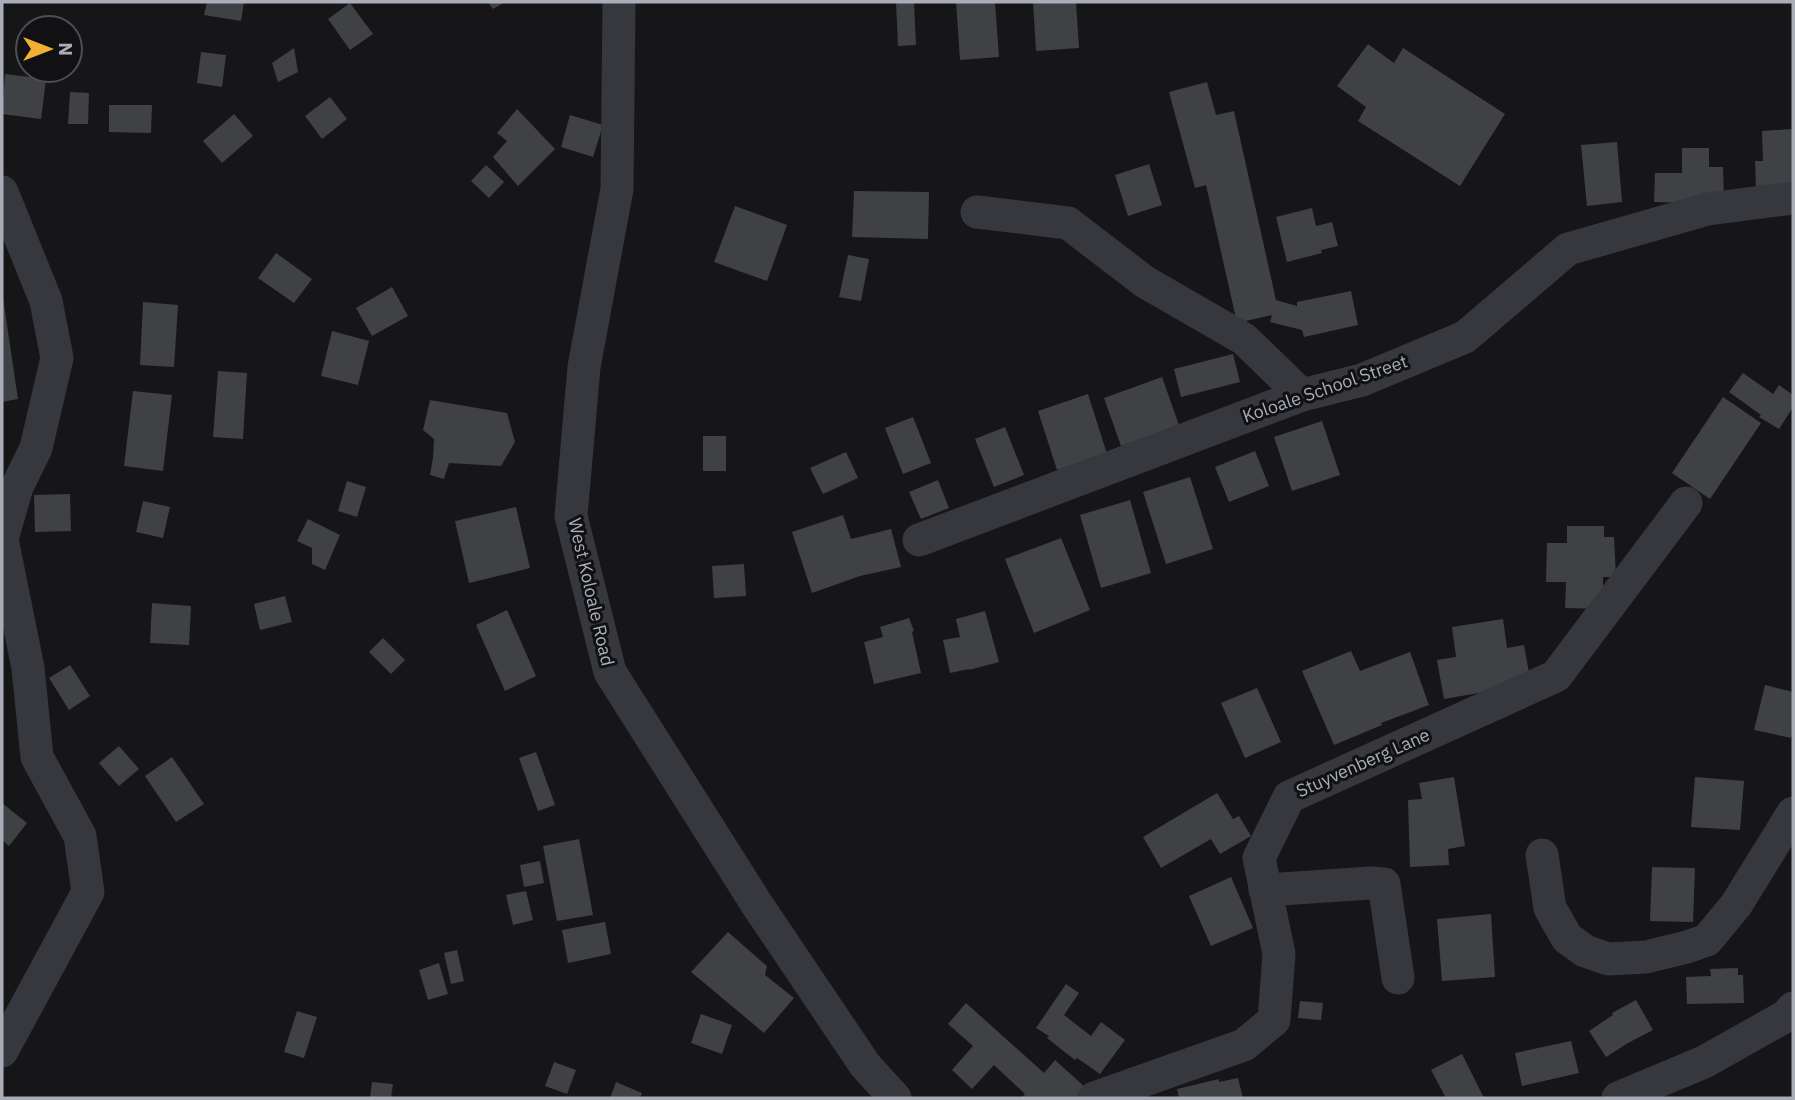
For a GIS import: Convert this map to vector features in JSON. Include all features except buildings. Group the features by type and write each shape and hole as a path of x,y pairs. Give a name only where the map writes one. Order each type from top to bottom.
{"street":[{"name":"West Koloale Road","path":"619,2 617,189 584,367 571,516 606,659 610,672 756,903 865,1065 895,1098"},
{"path":"2,192 46,301 57,358 36,448 17,487 2,539 28,668 37,757 80,836 88,892 2,1051"},
{"name":"Koloale School Street","path":"919,540 1303,395 1362,380 1465,337 1568,250 1708,209 1793,198"},
{"path":"977,212 1068,223 1145,282 1244,339 1303,395"},
{"name":"Stuyvenberg Lane","path":"1094,1098 1244,1045 1274,1020 1279,954 1259,858 1289,797 1556,676 1686,503"},
{"path":"1542,855 1550,908 1567,938 1585,951 1608,959 1646,957 1707,940 1736,905 1793,813"},
{"path":"1265,890 1384,884 1398,978"},
{"path":"1618,1098 1704,1062 1786,1016 1793,1008"}]}
